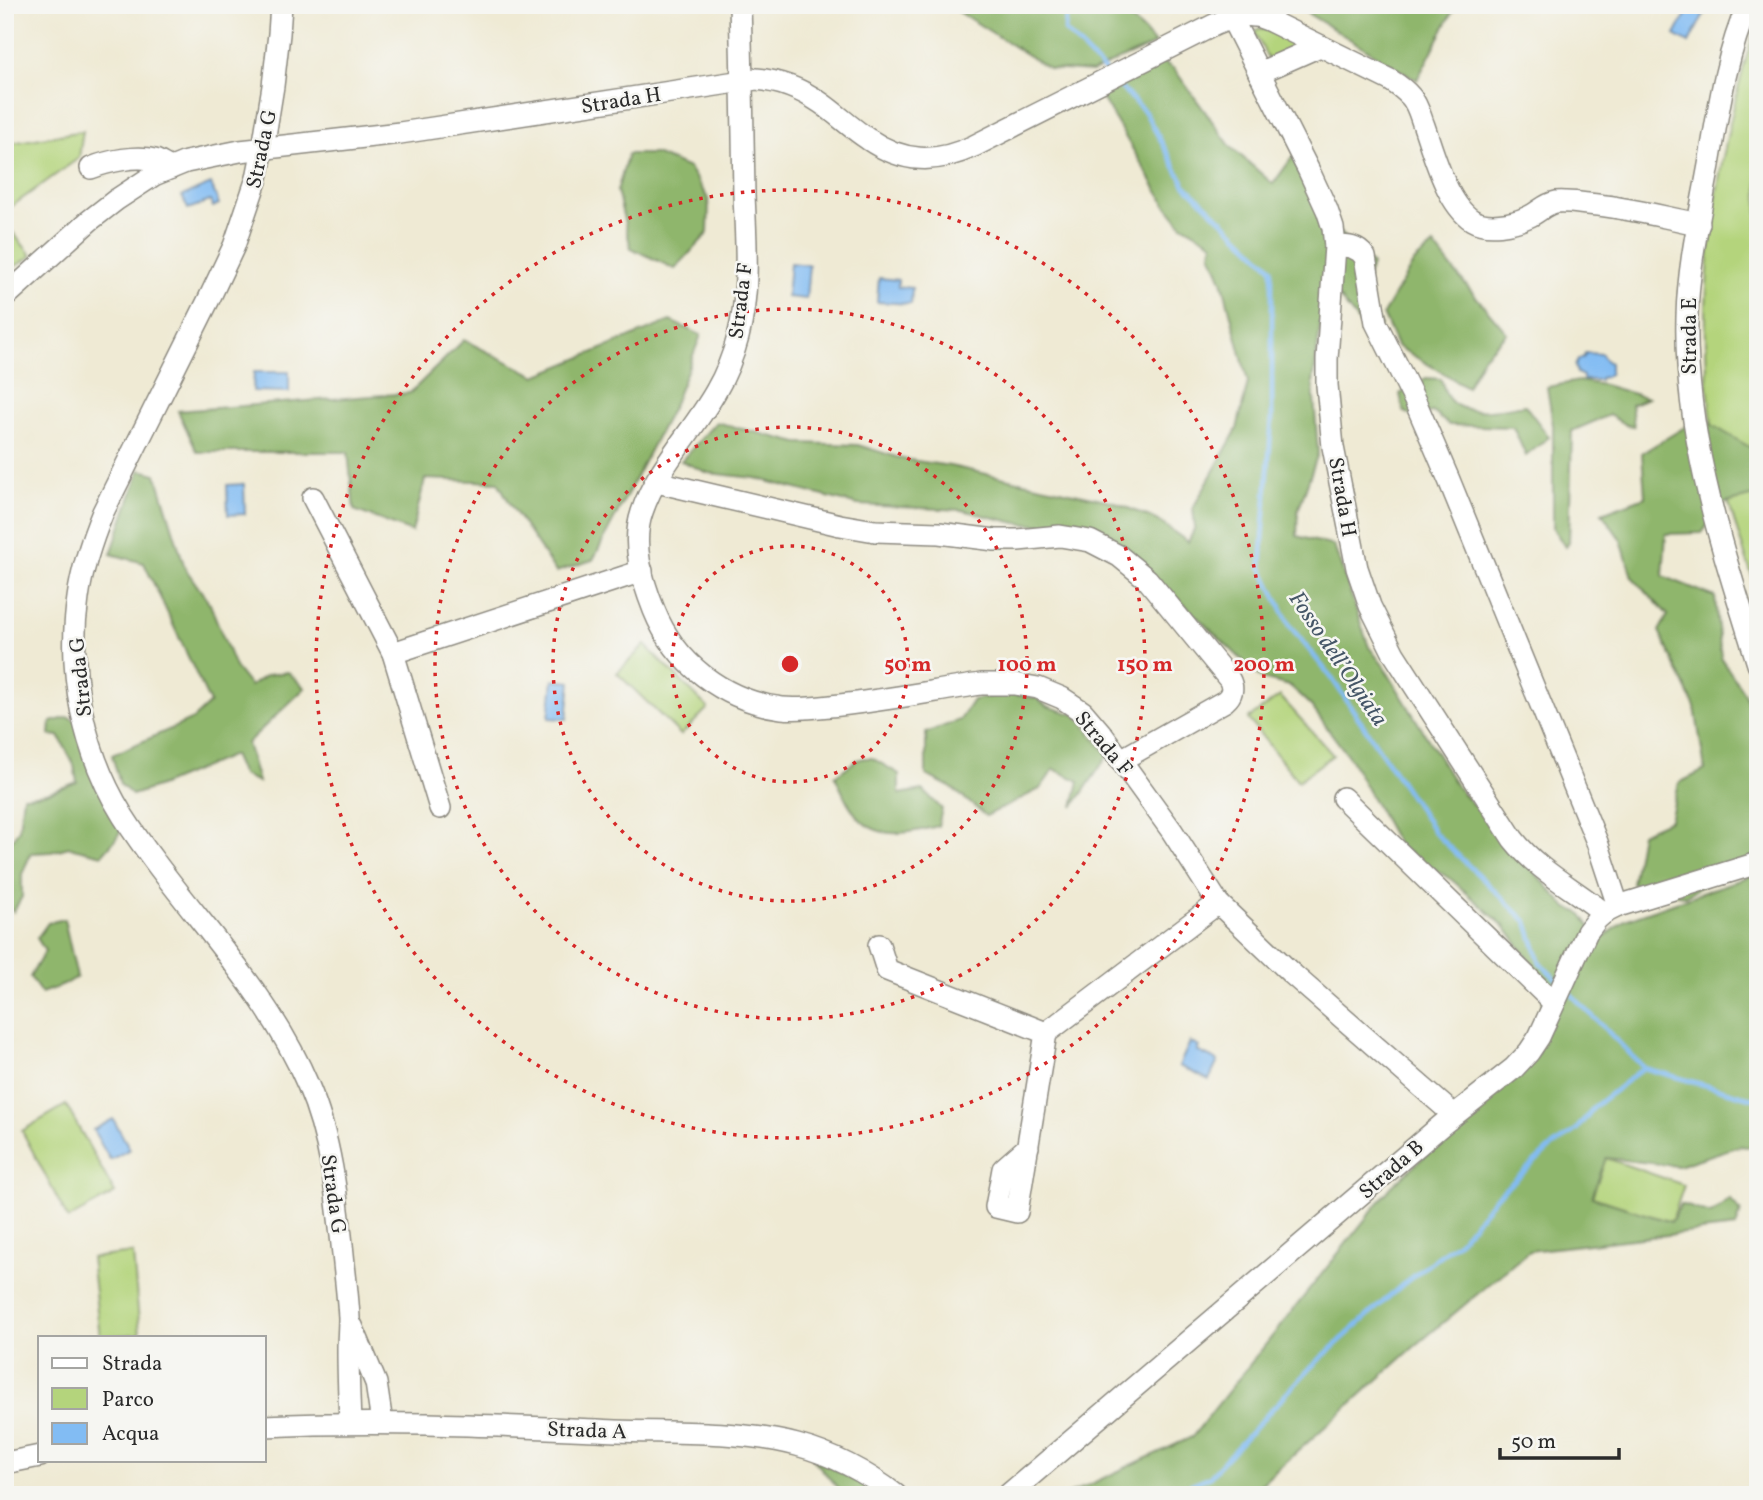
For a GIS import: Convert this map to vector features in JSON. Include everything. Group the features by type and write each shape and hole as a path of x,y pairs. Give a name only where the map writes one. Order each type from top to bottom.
{"street":[{"name":"Strada G","path":"281,5 275,75 257,178 234,246 95,531 78,597 76,673 81,711 92,748 121,813 268,1011 297,1062 316,1104 330,1154 338,1210 349,1318 350,1423"},
{"name":"Strada F","path":"740,5 746,269 738,336 725,374 663,470 645,506 639,526 638,550 642,571 656,616 672,643 689,663 711,682 733,694 772,706 806,708 998,683 1023,685 1054,694 1076,707 1101,733 1121,760 1172,831 1218,903 1292,973 1454,1115"},
{"name":"Strada E","path":"1748,5 1719,105 1690,276 1687,318 1693,422 1712,513 1756,651"},
{"name":"Strada H","path":"1228,11 1309,171 1335,237 1327,359 1328,399 1351,542 1370,606 1394,654 1519,847 1537,866 1611,910"},
{"name":"Strada H","path":"5,297 89,221 144,181 171,168 202,158 263,148 401,133 742,80 768,80 790,86 818,101 884,149 909,158 929,159 967,149 1111,77 1228,11 1262,17 1390,80 1410,95 1445,183 1459,206 1476,222 1490,225 1517,221 1545,205 1563,202 1616,207 1699,224"},
{"path":"1259,73 1320,46"},
{"path":"91,168 105,162 129,159 154,160 171,168"},
{"path":"1335,246 1352,247 1360,250 1365,257 1376,323 1415,401 1449,480 1597,842 1611,910 1758,863"},
{"path":"657,482 839,525 891,532 939,533 1004,540 1060,536 1090,541 1119,556 1147,579 1229,679 1232,688 1225,701 1121,760"},
{"path":"313,498 393,653 440,808"},
{"path":"393,653 642,571"},
{"path":"1343,798 1559,991"},
{"path":"1028,1147 1046,1032 1218,903"},
{"name":"Strada B","path":"1008,1495 1454,1115 1514,1068 1539,1037 1587,932 1597,919 1611,910"},
{"path":"878,945 887,970 1046,1032"},
{"name":"Strada G","path":"349,1318 374,1378 382,1423"},
{"name":"Strada A","path":"266,1426 382,1423 710,1434 766,1439 794,1444 839,1459 896,1495"},
{"path":"5,1463 38,1456"}],"green space":[{"path":"948,5 1124,5 1125,14 1155,44 1092,72 1050,69"},
{"path":"1294,5 1456,5 1417,80"},
{"path":"1758,20 1758,594 1722,477 1708,389 1706,345 1709,255 1721,166 1739,84"},
{"path":"1261,28 1301,43 1269,60 1255,34 1256,30"},
{"path":"1161,61 1174,69 1231,147 1273,184 1294,155 1321,214 1372,265 1360,295 1381,326 1367,333 1326,281 1313,383 1318,453 1298,511 1297,536 1334,546 1369,647 1383,665 1457,787 1567,908 1581,913 1600,941 1625,920 1758,873 1758,1148 1739,1146 1678,1166 1606,1158 1592,1197 1671,1222 1681,1204 1711,1214 1730,1199 1741,1212 1736,1227 1529,1251 1414,1347 1249,1495 1067,1495 1192,1437 1391,1187 1538,1052 1545,980 1504,926 1452,880 1399,847 1351,760 1311,706 1290,686 1262,679 1163,584 1094,531 1016,523 962,510 858,505 755,478 708,473 681,461 716,422 798,443 858,445 903,459 950,466 1111,501 1157,520 1188,542 1195,528 1193,508 1237,429 1248,382 1222,280 1211,254 1213,243 1182,225 1166,205 1099,93"},
{"path":"83,131 79,158 5,211 5,144"},
{"path":"628,154 655,154 689,168 709,200 708,233 675,269 631,248 617,191"},
{"path":"5,223 32,256 5,272"},
{"path":"1434,245 1507,333 1483,357 1467,387 1397,346 1383,314 1414,262"},
{"path":"670,321 701,335 673,406 593,560 556,572 498,482 425,479 412,532 354,510 348,452 197,452 178,411 410,393 464,340 536,376"},
{"path":"1426,378 1441,379 1448,398 1457,406 1466,409 1486,410 1525,405 1549,437 1526,456 1513,427 1449,425 1433,412 1413,416 1404,412 1400,394"},
{"path":"1579,381 1648,398 1631,405 1634,426 1626,425 1609,415 1572,431 1569,543 1565,547 1553,528 1553,425 1547,387"},
{"path":"1700,418 1758,452 1758,495 1723,504 1702,533 1666,534 1663,576 1715,597 1721,658 1746,696 1758,748 1758,853 1685,896 1650,892 1632,884 1641,833 1670,820 1679,783 1705,770 1695,707 1659,631 1668,615 1632,577 1621,540 1602,513 1645,497 1642,453"},
{"path":"140,470 156,474 185,568 210,604 235,667 250,686 267,675 288,672 305,688 247,743 258,782 242,775 233,755 132,795 120,784 112,755 193,719 210,703 144,563 111,554"},
{"path":"645,645 708,708 681,735 617,673"},
{"path":"1003,693 1036,698 1047,706 1076,715 1108,755 1073,807 1079,781 1054,769 1040,789 986,816 952,788 926,775 926,733 960,720 973,700"},
{"path":"1280,696 1333,755 1298,781 1248,719"},
{"path":"69,717 81,724 121,830 102,855 69,847 51,852 31,853 22,874 22,897 13,912 5,902 5,851 19,829 23,796 57,790 77,782 74,765 59,736 50,735 51,722"},
{"path":"872,758 899,774 899,794 923,790 942,809 938,826 889,833 878,831 858,818 835,776 857,760"},
{"path":"64,919 77,977 41,993 30,977 45,951 37,938 48,923"},
{"path":"66,1105 115,1193 68,1219 22,1131"},
{"path":"1606,1158 1684,1185 1671,1223 1591,1197"},
{"path":"133,1253 140,1334 100,1336 91,1258"},
{"path":"812,1457 883,1495 843,1495"}],"water":[{"path":"1691,5 1705,12 1689,43 1675,35"},
{"path":"211,184 219,204 213,207 210,201 188,209 182,196"},
{"path":"790,263 809,265 806,299 787,297"},
{"path":"879,278 898,280 898,287 912,288 911,304 877,302"},
{"path":"1585,353 1602,354 1610,363 1610,373 1600,380 1583,380 1575,366"},
{"path":"254,372 289,372 289,392 253,391"},
{"path":"244,484 245,514 228,515 227,485"},
{"path":"553,680 571,682 567,719 549,718"},
{"path":"1190,1042 1199,1047 1197,1051 1218,1061 1209,1080 1179,1066"},
{"path":"113,1119 130,1149 110,1160 93,1130"}],"waterway":[{"name":"Fosso dell’Olgiata","path":"1067,5 1065,31 1106,72"},
{"name":"Fosso dell’Olgiata","path":"1114,81 1145,112 1185,185 1272,268 1272,417 1261,566 1290,626 1331,677 1435,833 1527,922 1540,963 1558,981"},
{"name":"Fosso dell’Olgiata","path":"1567,990 1644,1068 1758,1100"},
{"path":"1165,1495 1209,1477 1311,1367 1402,1285 1460,1240 1495,1198 1549,1149 1576,1130 1594,1107 1643,1068"}]}
